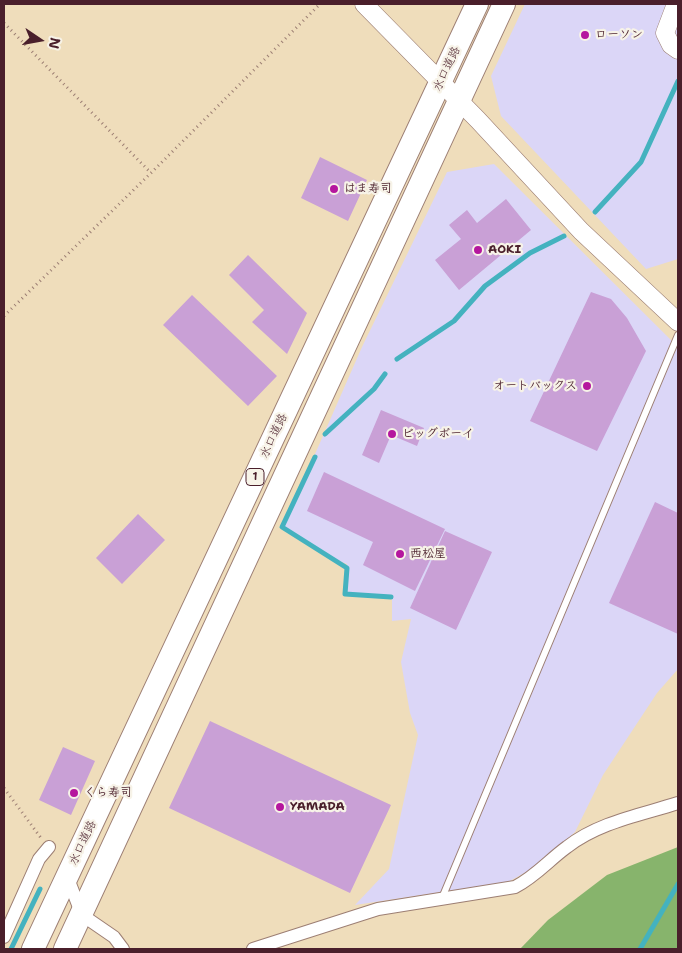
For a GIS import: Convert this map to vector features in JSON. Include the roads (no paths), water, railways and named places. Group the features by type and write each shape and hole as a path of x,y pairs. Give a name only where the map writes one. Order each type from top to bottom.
{"highway":[{"name":"水口道路","path":"33,949 477,4"},
{"name":"水口道路","path":"65,949 504,4"}],"street":[{"path":"364,4 441,82 581,231 678,322"},
{"path":"676,4 665,33 670,46 678,50"},
{"path":"253,949 378,909 515,886 539,872 567,847 592,832 623,819 678,803"},
{"path":"4,937 39,859 49,847"},
{"path":"67,876 82,915 114,937 124,949"}],"lane":[{"path":"442,898 678,335"}],"waterway":[{"path":"595,212 641,162 678,81"},
{"path":"397,359 454,321 485,286 530,253 564,236"},
{"path":"325,434 374,389 385,374"},
{"path":"315,457 282,527 347,568 345,594 391,597"},
{"path":"640,949 678,884"},
{"path":"11,949 40,889"}],"place":[{"name":"ローソン","path":"585,35"},
{"name":"はま寿司","path":"334,189"},
{"name":"AOKI","path":"478,250"},
{"name":"オートバックス","path":"587,386"},
{"name":"ビッグボーイ","path":"392,434"},
{"name":"西松屋","path":"400,554"},
{"name":"くら寿司","path":"74,793"},
{"name":"YAMADA","path":"280,807"}]}
